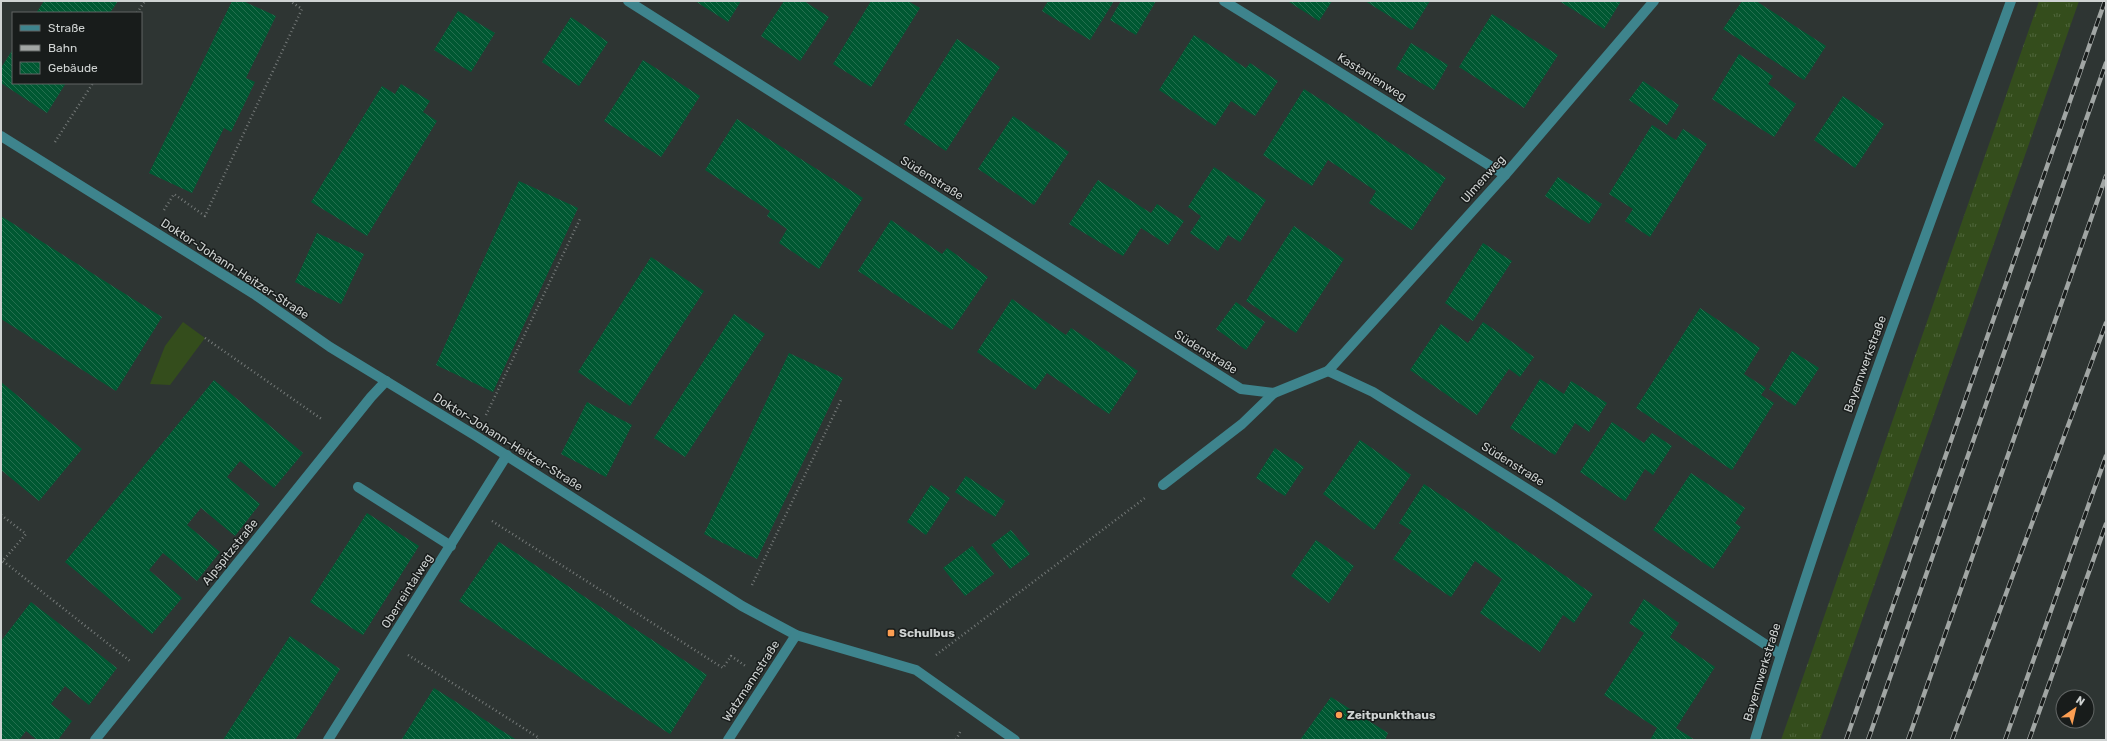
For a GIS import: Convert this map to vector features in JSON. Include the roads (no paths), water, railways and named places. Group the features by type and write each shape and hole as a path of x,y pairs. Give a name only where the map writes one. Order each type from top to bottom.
{"street":[{"name":"Südenstraße","path":"628,1 1241,389 1274,393 1328,371 1373,392 1548,502 1780,654"},
{"name":"Kastanienweg","path":"1224,1 1505,175"},
{"name":"Ulmenweg","path":"1328,371 1505,175 1654,1"},
{"name":"Bayernwerkstraße","path":"1755,740 1780,654 1864,404 2011,1"},
{"name":"Doktor-Johann-Heitzer-Straße","path":"1,136 254,294 330,348 507,455 742,606 796,635 916,670 1015,740"},
{"name":"Alpspitzstraße","path":"95,740 341,433 371,397 386,382"},
{"path":"1163,485 1242,424 1274,393"},
{"name":"Oberreintalweg","path":"328,740 507,455"},
{"path":"358,487 451,546"},
{"name":"Watzmannstraße","path":"728,740 796,635"}],"railway":[{"path":"1846,740 2105,1"},
{"path":"1868,740 2106,63"},
{"path":"1908,740 2106,176"},
{"path":"1952,740 2106,323"},
{"path":"2005,740 2106,456"},
{"path":"2029,740 2106,524"}],"place":[{"name":"Schulbus","path":"891,633"},
{"name":"Zeitpunkthaus","path":"1339,715"}]}
